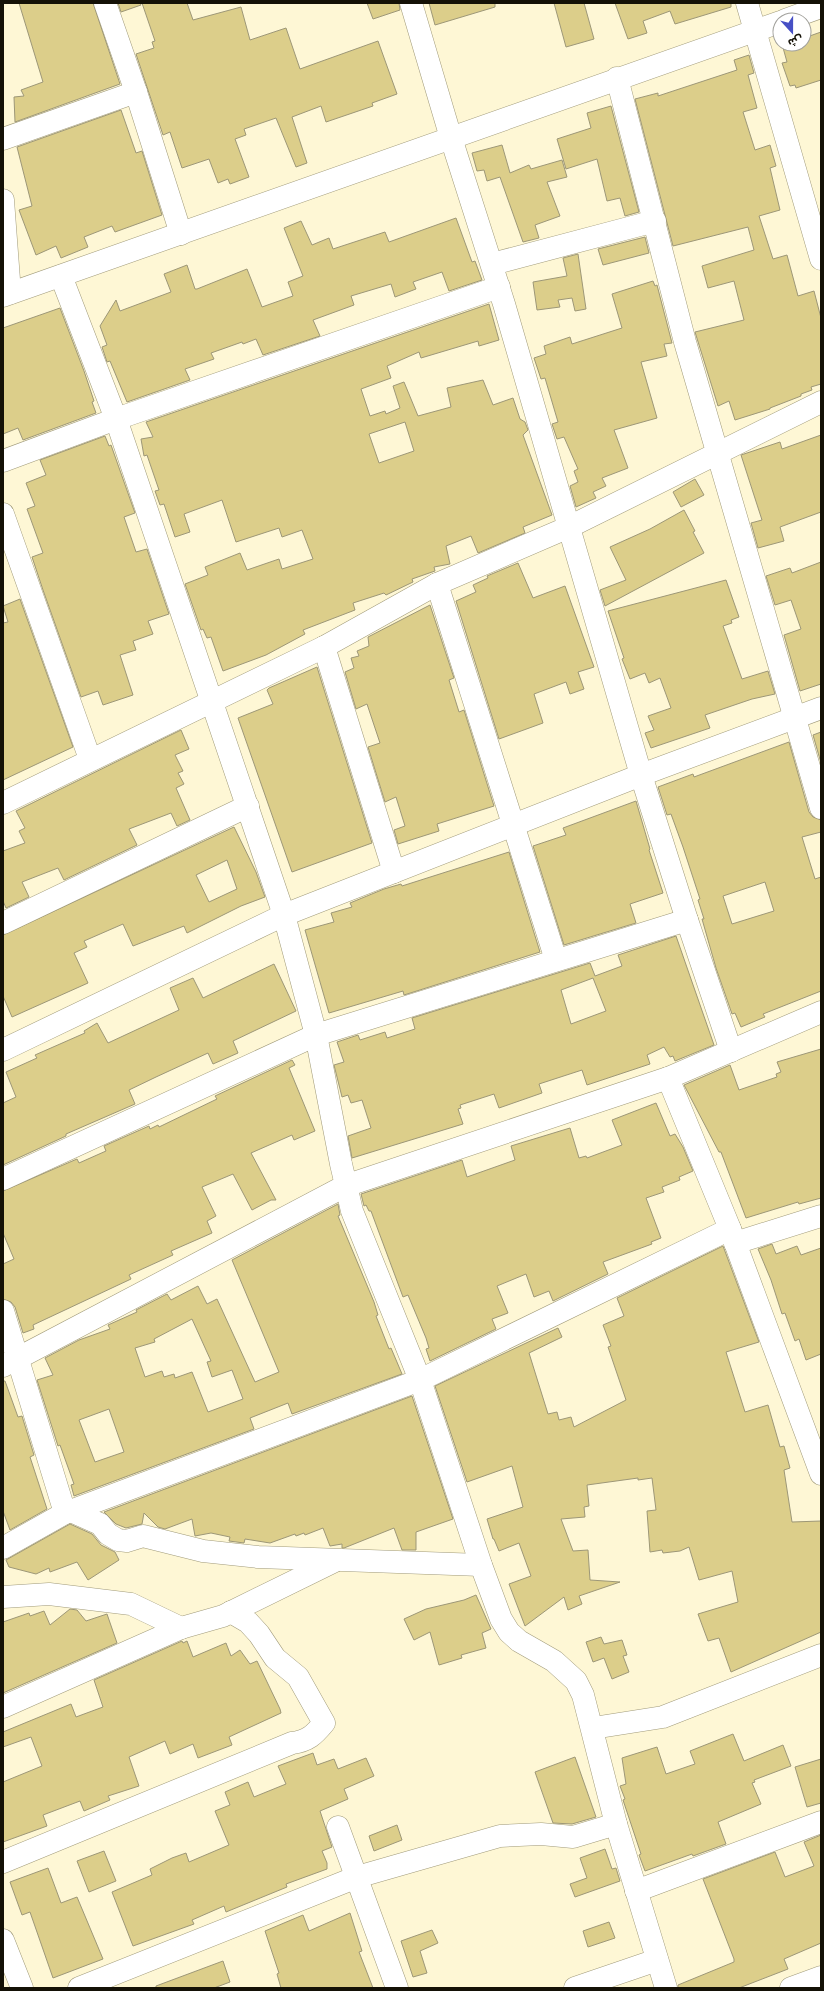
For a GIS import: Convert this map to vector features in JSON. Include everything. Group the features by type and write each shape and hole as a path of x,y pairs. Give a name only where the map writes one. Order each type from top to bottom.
{"street":[{"path":"105,3 136,92 181,234"},
{"path":"411,3 450,138 499,287 641,775 687,920 731,1051"},
{"path":"747,3 821,259"},
{"path":"807,12 821,7"},
{"path":"3,200 7,295 617,78 772,25"},
{"path":"617,78 685,342 821,808"},
{"path":"3,139 136,92"},
{"path":"492,264 655,221"},
{"path":"61,276 116,419 284,915 316,1035 345,1186 359,1230 420,1380 481,1565 501,1619 509,1632 519,1641 554,1661 576,1682 584,1694 616,1824 666,1988"},
{"path":"3,461 116,419 499,287"},
{"path":"3,802 324,647 437,584 570,527 821,402"},
{"path":"3,514 90,759"},
{"path":"437,584 556,960"},
{"path":"324,647 394,872"},
{"path":"3,1050 284,915 641,775 821,708"},
{"path":"3,923 248,806"},
{"path":"3,1179 316,1035 687,920"},
{"path":"10,1362 345,1186 668,1078 821,1012"},
{"path":"668,1078 733,1236 821,1474"},
{"path":"3,1548 68,1512 420,1380 733,1236 821,1216"},
{"path":"3,1311 10,1362 68,1512 100,1524 108,1534 118,1540 127,1541 143,1536 203,1551 232,1555 481,1565"},
{"path":"3,1707 180,1628 214,1619 231,1612 336,1560"},
{"path":"3,1597 49,1594 131,1604 180,1628"},
{"path":"3,1862 285,1746 302,1742 312,1737 324,1723 298,1677 275,1658 259,1634 248,1622 231,1612"},
{"path":"592,1728 663,1717 821,1655"},
{"path":"636,1892 821,1822"},
{"path":"79,1988 357,1877 500,1836 540,1834 573,1837 616,1824"},
{"path":"338,1827 397,1988"},
{"path":"3,1940 22,1988"},
{"path":"575,1988 657,1960"},
{"path":"791,1988 821,1977"}],"building":[{"path":"19,3 93,3 120,84 15,122 14,97 24,96 21,90 43,82"},
{"path":"118,3 140,3 141,5 121,12"},
{"path":"142,3 187,3 193,20 241,7 250,40 286,28 300,69 378,41 397,94 372,103 373,106 326,122 321,106 292,117 307,163 296,167 276,118 244,129 246,135 235,139 249,177 230,184 228,179 218,183 209,159 182,168 170,132 163,135 136,54 154,48 152,42 155,41"},
{"path":"367,3 399,3 400,10 373,19"},
{"path":"429,3 495,3 495,7 435,25"},
{"path":"554,3 584,3 594,39 566,47"},
{"path":"615,3 731,3 731,7 675,24 670,11 643,21 647,33 628,39"},
{"path":"821,32 821,80 796,88 795,85 790,86 782,63 787,62 784,52 812,52 812,35"},
{"path":"749,55 754,73 748,75 757,108 743,112 755,150 770,145 776,166 770,168 780,210 759,216 773,259 787,255 798,296 814,291 821,318 821,384 811,387 812,390 801,394 801,396 770,409 735,420 729,401 718,406 695,332 744,320 734,281 708,288 702,266 754,250 748,227 673,246 635,99 658,93 658,96 737,70 734,60"},
{"path":"611,106 639,212 625,216 620,198 607,201 597,159 566,169 557,139 591,128 587,113"},
{"path":"121,110 136,153 142,151 162,215 115,232 112,226 84,237 88,247 61,258 56,246 36,255 19,210 32,206 17,147"},
{"path":"502,145 510,173 529,165 531,169 562,160 567,177 547,182 560,216 535,225 539,238 523,242 500,177 487,181 484,170 477,171 472,153"},
{"path":"456,218 472,262 475,261 482,280 449,291 442,272 413,282 416,289 395,297 391,284 351,296 354,305 313,320 320,336 263,355 256,339 243,344 242,342 211,353 214,359 185,369 190,380 127,402 110,361 107,362 102,347 107,345 100,326 116,300 120,311 171,292 164,274 187,265 195,289 197,289 247,269 262,307 293,296 288,282 303,276 284,228 301,221 312,245 329,238 333,249 385,232 389,242"},
{"path":"645,237 649,253 603,265 598,249"},
{"path":"578,254 586,309 575,311 572,298 558,300 560,307 537,310 533,282 567,276 563,258"},
{"path":"653,281 655,286 657,285 672,343 664,344 667,356 641,362 657,418 614,430 628,468 602,478 606,486 593,492 596,498 576,507 570,486 578,482 574,471 578,469 564,437 557,439 552,424 558,422 545,378 541,379 534,358 546,354 544,346 570,337 572,344 622,328 612,294"},
{"path":"489,304 499,340 479,346 478,341 421,358 419,352 387,366 391,378 361,389 370,416 385,411 386,414 400,408 393,386 404,382 418,416 451,407 447,388 483,380 493,405 513,398 520,419 525,422 528,430 523,435 552,515 523,527 525,533 478,553 471,536 446,546 450,564 434,567 435,571 412,579 413,582 386,595 384,593 353,603 355,610 303,630 305,634 266,655 223,671 211,637 207,638 203,629 201,630 185,584 208,575 205,567 240,553 247,570 279,559 282,569 313,559 302,530 282,537 279,528 236,542 222,500 184,514 190,532 175,537 164,504 160,505 155,491 159,490 147,455 144,456 141,439 153,437 146,422","holes":["405,422 414,451 379,463 369,434"]},
{"path":"60,308 84,371 94,401 92,402 96,413 23,440 18,428 3,434 3,328"},
{"path":"821,435 821,512 780,527 784,541 758,548 751,523 762,520 741,455 780,442 782,449"},
{"path":"105,436 109,446 111,445 135,513 124,517 136,552 147,549 169,614 148,621 153,634 133,641 136,650 120,655 133,695 103,705 98,691 81,697 43,590 32,557 43,553 27,509 35,506 26,483 46,475 40,460"},
{"path":"695,479 704,495 681,507 673,492"},
{"path":"684,510 704,553 605,606 600,590 626,580 610,547 650,529"},
{"path":"821,562 821,684 800,691 784,635 801,629 791,600 775,605 766,576 790,568 792,573"},
{"path":"518,563 533,598 565,586 594,667 578,672 584,689 570,694 566,682 534,694 543,723 499,739 456,601 476,592 473,585 488,578 487,576"},
{"path":"726,580 739,617 731,620 732,623 723,626 742,679 768,671 775,694 752,699 705,715 710,728 651,748 645,733 654,730 648,716 671,708 660,678 649,683 645,673 630,679 622,659 624,658 608,611"},
{"path":"20,599 73,747 3,780 3,623 8,622 3,606"},
{"path":"430,605 454,678 449,680 459,712 464,710 494,806 437,824 439,831 398,844 394,830 405,826 396,797 385,802 368,747 380,743 367,704 356,709 345,672 354,668 351,658 359,656 357,651 369,646 368,637"},
{"path":"317,667 372,843 292,872 238,718 273,704 267,690 269,688"},
{"path":"181,730 189,749 175,755 183,771 178,773 184,784 176,788 190,820 177,826 171,813 129,829 137,845 64,880 58,868 22,882 29,897 6,908 3,901 3,851 25,843 19,831 25,828 16,811"},
{"path":"821,732 821,763 813,735"},
{"path":"789,742 809,812 813,817 821,820 821,832 802,837 815,879 821,877 821,991 763,1014 765,1017 741,1027 735,1013 732,1014 716,968 702,919 704,919 698,900 700,899 671,814 667,815 658,787 693,774 694,777","holes":["765,882 774,911 732,924 723,896"]},
{"path":"636,801 650,849 649,850 663,893 630,904 636,923 564,945 533,846 566,835 563,828"},
{"path":"234,827 256,872 265,897 241,906 187,933 184,926 133,946 123,924 84,941 87,947 74,953 88,983 12,1017 3,996 3,935","holes":["227,860 237,889 209,902 196,875"]},
{"path":"509,852 540,952 404,995 403,991 329,1013 305,930 334,922 331,913 352,907 350,903 384,889 401,884 402,886"},
{"path":"676,936 714,1045 675,1061 673,1056 670,1057 664,1047 647,1055 650,1064 587,1085 582,1070 539,1084 542,1093 499,1108 494,1094 460,1105 461,1108 458,1109 463,1124 352,1158 348,1136 371,1128 362,1100 351,1103 348,1095 342,1097 334,1065 344,1062 337,1042 358,1035 360,1040 385,1032 387,1038 415,1029 412,1018 590,963 595,976 622,966 618,955","holes":["593,978 606,1011 571,1024 561,990"]},
{"path":"274,964 296,1011 233,1041 238,1053 213,1064 208,1053 156,1077 129,1090 135,1104 66,1134 66,1136 3,1165 3,1103 16,1097 6,1072 37,1058 35,1055 85,1033 84,1031 97,1023 108,1043 179,1010 170,988 193,978 203,998"},
{"path":"821,1049 821,1198 799,1204 798,1202 746,1218 721,1152 719,1152 684,1085 730,1065 739,1090 777,1077 776,1074 781,1072 777,1062"},
{"path":"292,1060 295,1065 289,1068 315,1131 294,1140 292,1135 251,1153 276,1200 271,1200 252,1210 233,1174 202,1187 216,1216 207,1221 212,1233 171,1251 173,1255 129,1275 131,1279 33,1325 34,1329 23,1333 15,1307 11,1302 3,1299 3,1264 14,1259 3,1233 3,1191 77,1159 79,1163 106,1151 104,1146 149,1126 150,1129 158,1125 159,1127 217,1099 215,1096"},
{"path":"656,1103 670,1136 675,1134 683,1147 693,1171 679,1177 680,1180 662,1187 664,1192 646,1198 661,1238 651,1242 652,1244 603,1262 608,1274 553,1301 549,1291 534,1297 526,1274 497,1286 508,1313 492,1319 496,1329 430,1361 426,1349 429,1348 426,1338 408,1295 403,1297 371,1211 369,1211 366,1205 364,1206 361,1194 462,1160 467,1177 515,1160 511,1146 570,1128 579,1158 586,1156 587,1158 622,1145 612,1120"},
{"path":"338,1204 340,1215 338,1216 374,1302 378,1315 376,1316 389,1349 391,1348 402,1374 292,1414 288,1403 250,1418 254,1429 74,1496 71,1485 74,1484 60,1445 58,1446 37,1380 53,1375 45,1358 79,1340 110,1329 108,1325 137,1312 136,1310 167,1294 171,1300 198,1286 207,1304 217,1299 255,1382 279,1372 232,1260","holes":["192,1319 211,1361 207,1362 212,1377 232,1370 243,1399 208,1412 192,1372 175,1378 174,1374 164,1377 162,1371 145,1377 135,1348 155,1342 154,1339","109,1409 124,1452 95,1462 79,1420"]},
{"path":"772,1244 776,1254 797,1246 801,1255 821,1248 821,1354 806,1360 799,1339 795,1341 785,1313 782,1314 771,1280 758,1249"},
{"path":"723,1246 759,1342 726,1352 745,1412 768,1405 780,1447 784,1446 790,1468 784,1470 792,1522 821,1521 821,1632 731,1672 719,1638 708,1641 698,1614 738,1602 732,1571 699,1580 689,1547 680,1551 663,1553 662,1550 650,1552 647,1511 656,1510 652,1478 638,1480 638,1478 587,1485 589,1506 584,1507 585,1517 561,1519 573,1551 588,1550 590,1580 620,1582 579,1596 582,1604 568,1610 564,1597 525,1626 509,1584 531,1576 519,1543 499,1551 493,1539 487,1519 523,1507 512,1466 467,1482 435,1386 558,1328 562,1337 529,1353 548,1414 557,1412 559,1420 571,1417 574,1427 626,1400 608,1347 611,1346 603,1325 624,1316 617,1298"},
{"path":"3,1381 5,1381 18,1417 22,1416 34,1455 30,1457 47,1509 10,1530 3,1511"},
{"path":"412,1396 453,1519 416,1532 416,1550 402,1550 394,1528 344,1548 342,1548 342,1544 330,1546 323,1528 305,1535 304,1533 296,1536 295,1534 270,1543 245,1539 244,1543 229,1541 230,1537 211,1533 195,1536 192,1519 165,1529 158,1527 144,1513 142,1524 126,1528 116,1524 104,1512"},
{"path":"70,1524 92,1534 101,1545 115,1552 119,1560 88,1580 77,1562 50,1572 49,1568 36,1574 9,1567 6,1560"},
{"path":"476,1595 491,1629 482,1633 486,1648 461,1655 462,1658 439,1665 430,1632 414,1640 404,1619 426,1609 464,1600"},
{"path":"70,1609 77,1610 86,1621 107,1614 117,1643 3,1693 3,1622 29,1613 30,1616 44,1611 50,1625"},
{"path":"601,1637 604,1644 622,1640 627,1655 623,1656 629,1672 612,1679 604,1658 593,1662 586,1642"},
{"path":"182,1641 183,1643 187,1641 193,1657 226,1643 231,1656 240,1650 250,1664 257,1661 281,1713 229,1737 232,1745 198,1758 193,1744 170,1754 165,1741 129,1757 139,1786 108,1796 110,1800 84,1811 80,1801 43,1815 47,1826 3,1842 3,1782 42,1766 31,1737 3,1747 3,1732 71,1704 76,1717 103,1707 94,1680"},
{"path":"733,1734 744,1761 783,1745 791,1766 754,1780 755,1782 752,1783 761,1804 718,1822 726,1844 693,1856 692,1854 645,1871 639,1855 641,1854 623,1800 625,1799 620,1786 626,1784 622,1758 657,1747 666,1774 695,1764 690,1751"},
{"path":"313,1753 317,1765 334,1759 338,1769 366,1758 374,1776 344,1789 348,1799 320,1811 332,1847 322,1851 327,1863 327,1869 286,1884 287,1887 226,1912 224,1906 192,1920 194,1924 133,1946 112,1892 152,1875 150,1869 172,1858 186,1853 189,1862 229,1845 215,1811 230,1805 225,1792 248,1782 254,1797 286,1784 278,1766"},
{"path":"575,1757 596,1817 572,1824 553,1823 535,1772"},
{"path":"821,1759 821,1803 807,1807 795,1767"},
{"path":"397,1825 402,1840 374,1851 369,1836"},
{"path":"821,1835 821,1943 784,1959 788,1969 739,1988 678,1988 678,1985 734,1962 703,1879 775,1852 785,1877 814,1866 804,1842"},
{"path":"605,1849 612,1869 616,1868 620,1881 575,1897 570,1884 587,1878 580,1858"},
{"path":"104,1851 116,1881 89,1892 77,1861"},
{"path":"48,1868 61,1903 77,1897 103,1959 53,1978 30,1912 22,1915 10,1882"},
{"path":"350,1913 362,1951 359,1952 373,1988 281,1988 277,1974 279,1973 265,1931 303,1915 309,1931"},
{"path":"609,1922 615,1938 588,1947 583,1931"},
{"path":"432,1930 438,1943 420,1951 427,1973 413,1977 401,1941"},
{"path":"223,1961 230,1982 214,1988 156,1988 156,1986"}]}
